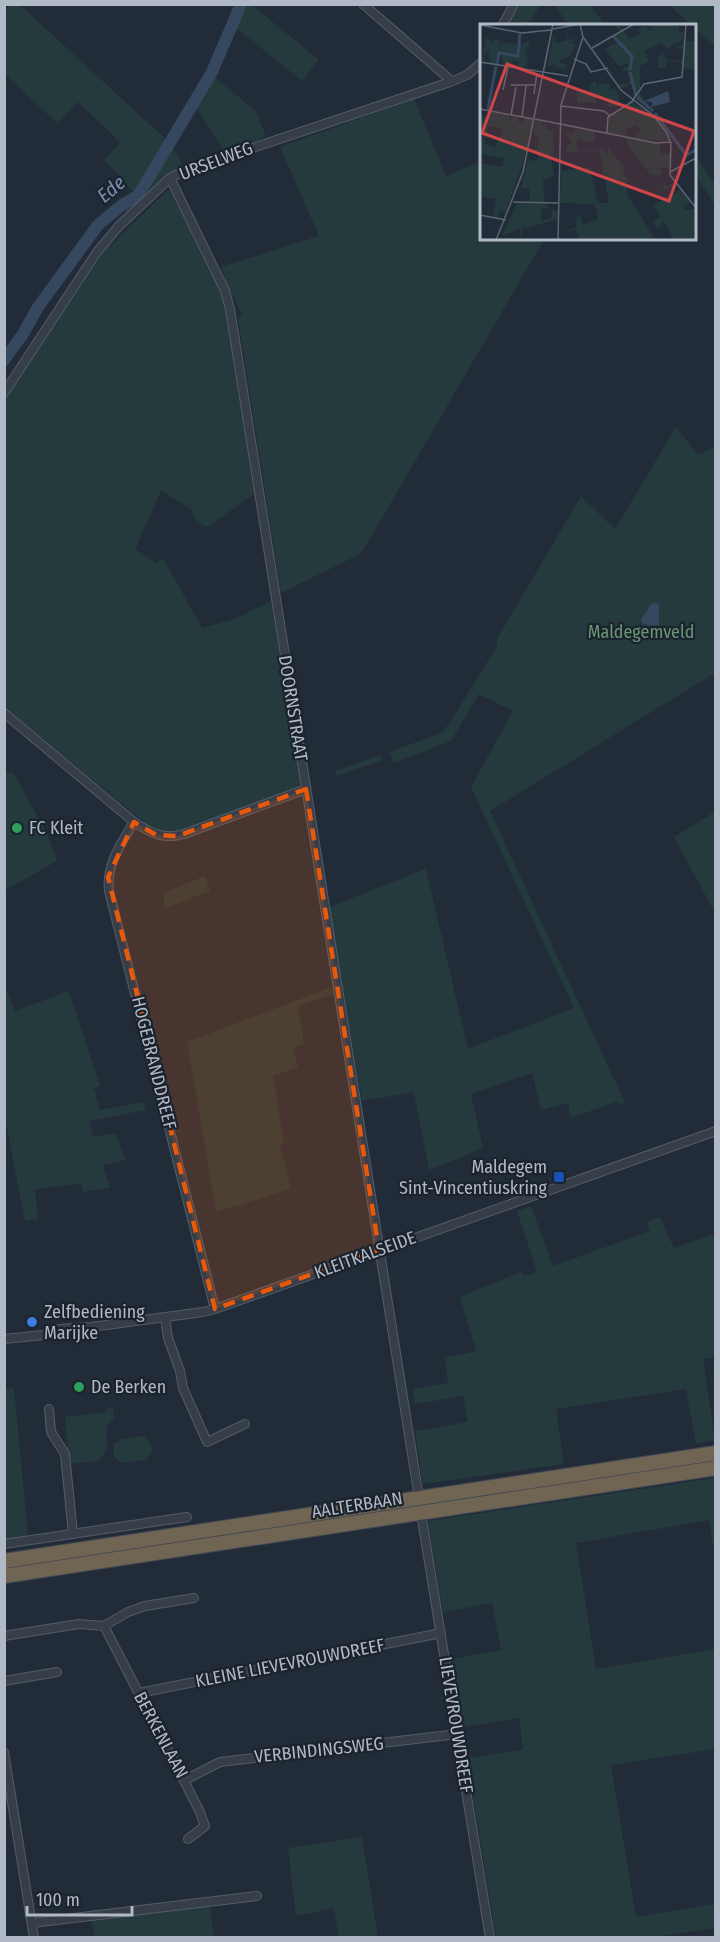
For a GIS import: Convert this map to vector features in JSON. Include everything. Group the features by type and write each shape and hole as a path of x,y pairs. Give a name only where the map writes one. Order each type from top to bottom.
{"highway":[{"name":"AALTERBAAN","path":"4,1561 716,1453"},
{"name":"AALTERBAAN","path":"4,1576 716,1468"}],"street":[{"path":"363,4 450,82"},
{"path":"503,24 514,4"},
{"name":"URSELWEG","path":"4,393 97,252 118,227 170,178 204,164 450,82 466,75 480,64"},
{"name":"DOORNSTRAAT","path":"170,178 228,300 379,1250"},
{"path":"4,713 134,822 163,837 177,836 306,789"},
{"name":"HOGEBRANDDREEF","path":"134,822 111,864 108,877 109,891 215,1309"},
{"name":"KLEITKALSEIDE","path":"4,1338 44,1335 59,1329 91,1327 215,1309 716,1131"},
{"path":"379,1250 419,1498"},
{"path":"165,1317 168,1338 180,1371 183,1388 207,1442 245,1424"},
{"path":"49,1409 51,1432 65,1454 73,1534"},
{"name":"LIEVEVROUWDREEF","path":"421,1513 490,1938"},
{"path":"4,1544 187,1517"},
{"path":"4,1636 79,1624 104,1626 128,1612 145,1606 194,1598"},
{"name":"BERKENLAAN","path":"104,1626 199,1810 205,1826 188,1839"},
{"name":"KLEINE LIEVEVROUWDREEF","path":"139,1693 441,1633"},
{"path":"4,1681 57,1672"},
{"name":"VERBINDINGSWEG","path":"185,1780 220,1762 458,1734"},
{"path":"4,1752 34,1938"},
{"path":"32,1923 257,1896"}],"highlighted area":[{"path":"306,789 379,1250 215,1309 108,877 134,822 156,835 177,836"}],"green space":[{"path":"238,4 252,5 319,60 302,81 235,27 228,43 222,40"},
{"path":"11,5 20,5 170,143 183,165 161,180 126,213 119,203 135,194 105,160 120,142 78,102 57,123 5,74 4,12"},
{"path":"516,5 540,5 529,24 505,24"},
{"path":"554,5 590,5 604,24 566,24"},
{"path":"669,5 715,5 715,46 696,29 696,24 690,24"},
{"path":"208,72 256,111 266,137 225,152 192,102"},
{"path":"414,99 446,176 480,161 480,240 542,240 364,549 356,556 281,593 238,318 243,315 229,290 221,267 319,236 280,147"},
{"path":"696,157 715,184 715,205 696,176"},
{"path":"168,190 224,301 254,494 208,527 197,522 191,509 161,491 135,549 157,563 163,558 202,628 235,619 271,601 301,779 297,787 171,833 159,831 148,825 5,708 4,401 105,250"},
{"name":"Maldegemveld","path":"676,427 698,455 715,447 715,673 490,811 626,1105 616,1102 571,1118 568,1103 541,1110 532,1073 471,1094 483,1148 429,1170 414,1092 362,1101 329,907 426,869 468,1049 574,1008 471,787 513,711 479,694 451,741 393,763 390,752 443,731 497,646 497,639 581,496 615,529"},
{"path":"381,755 382,760 337,776 335,771"},
{"path":"11,772 15,775 48,836 57,861 5,890 5,775"},
{"path":"715,812 715,913 674,837"},
{"path":"205,876 210,891 165,908 163,893"},
{"path":"4,986 15,1011 69,991 100,1086 94,1088 100,1110 144,1102 145,1110 89,1121 93,1137 116,1133 125,1160 103,1165 110,1188 83,1192 81,1183 35,1190 38,1219 25,1221 5,1118"},
{"path":"332,987 333,994 298,1006 304,1044 293,1048 298,1067 273,1076 284,1143 280,1145 291,1189 216,1212 187,1042"},
{"path":"531,1206 553,1266 650,1231 646,1223 660,1217 674,1248 715,1234 715,1357 703,1359 715,1440 696,1444 686,1389 556,1409 564,1464 423,1484 415,1431 468,1422 463,1396 415,1404 413,1389 448,1383 445,1358 476,1351 460,1297 520,1272 524,1276 537,1272 517,1211"},
{"path":"14,1388 28,1537 5,1542 5,1389"},
{"path":"113,1408 114,1417 106,1427 107,1450 98,1461 69,1464 65,1417 105,1412 106,1409"},
{"path":"144,1436 151,1444 152,1451 146,1460 121,1463 113,1455 114,1444 122,1439"},
{"path":"715,1478 715,1557 709,1520 576,1543 596,1669 715,1649 715,1749 611,1765 636,1917 715,1904 715,1928 655,1937 496,1937 467,1758 523,1750 519,1718 462,1727 451,1659 501,1650 492,1603 443,1612 428,1521"},
{"path":"362,1837 378,1937 339,1937 334,1908 296,1916 288,1848"},
{"path":"209,1905 214,1937 95,1937 91,1918"}],"water":[{"path":"652,603 659,604 659,625 643,624 641,619"}],"waterway":[{"name":"Ede","path":"4,360 23,334 38,307 98,225 122,205 138,196 212,72 241,4"},
{"path":"377,11 420,48"}],"place":[{"name":"FC Kleit","path":"17,828"},
{"name":"Maldegem Sint-Vincentiuskring","path":"559,1177"},
{"name":"Zelfbediening Marijke","path":"32,1322"},
{"name":"De Berken","path":"79,1387"}]}
